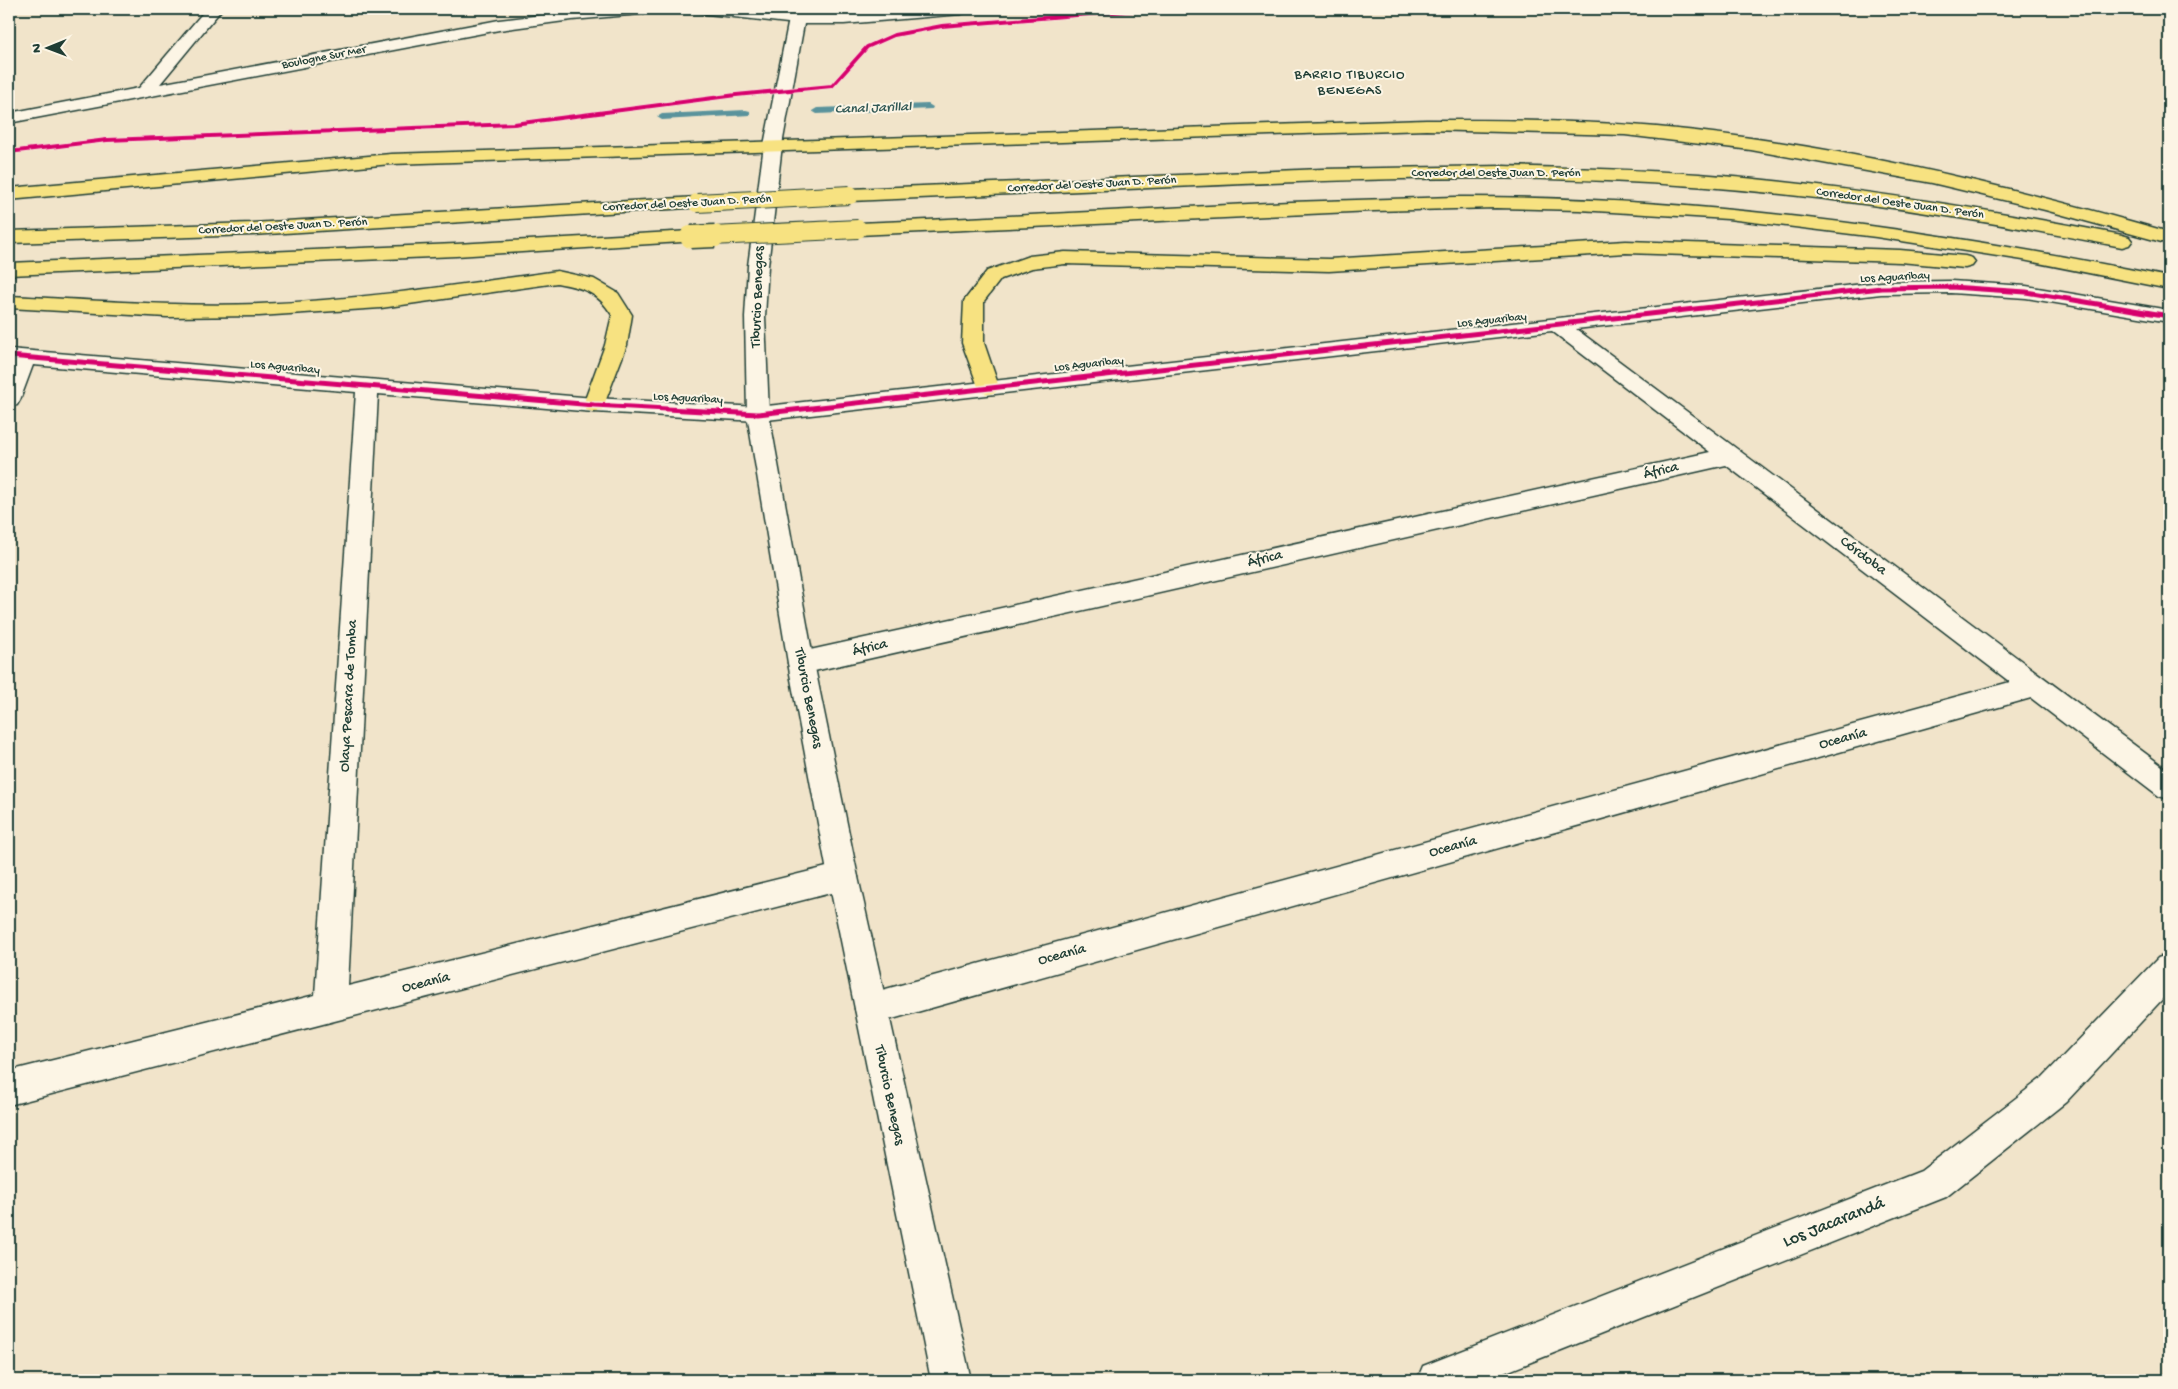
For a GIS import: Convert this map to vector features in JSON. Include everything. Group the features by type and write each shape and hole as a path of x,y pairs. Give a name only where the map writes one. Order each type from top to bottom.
{"highway":[{"path":"9,194 391,159 773,145 1426,126 1610,129 1690,136 1849,161 1968,186 2105,219 2169,238"},
{"name":"Corredor del Oeste Juan D. Perón","path":"9,237 252,229 850,195 1322,175 1503,172 1607,174 1726,183 1908,204 2004,218 2169,253"},
{"name":"Corredor del Oeste Juan D. Perón","path":"9,269 456,250 1436,202 1579,204 1745,215 1977,246 2169,284"},
{"path":"988,387 973,343 974,301 994,275 1029,262 1065,258 1329,265 1626,247 1900,256 2169,284"},
{"path":"9,302 167,311 260,310 381,302 557,278 587,283 611,297 622,315 616,345 594,405"}],"street":[{"path":"145,92 214,9"},
{"path":"499,26 507,9"},
{"name":"Boulogne Sur Mer","path":"9,118 499,26 572,15 641,9"},
{"path":"707,9 798,14 844,19 961,9"},
{"name":"Tiburcio Benegas","path":"798,14 773,145 762,219 755,317 758,414 801,663 843,877 951,1380"},
{"name":"Los Aguaribay","path":"17,357 594,405 758,414 1881,288 1951,286 2026,292 2169,316"},
{"name":"Córdoba","path":"1557,325 2169,787"},
{"path":"9,400 17,357"},
{"name":"Olaya Pescara de Tomba","path":"331,1007 367,386"},
{"name":"África","path":"801,663 1730,456"},
{"name":"Oceanía","path":"871,1009 2035,686"},
{"name":"Oceanía","path":"9,1088 843,877"},
{"name":"Los Jacarandá","path":"1437,1380 1932,1184 2054,1090 2169,970"}],"waterway":[{"name":"Canal Jarillal","path":"817,111 928,107"},
{"name":"Canal Jarillal","path":"662,117 746,113"}],"cycle path":[{"path":"9,152 107,140 514,124 736,95 832,86 867,47 894,35 942,26 1150,9"},
{"path":"9,356 594,405 758,414 1881,288 1951,287 2026,292 2169,316"}],"district":[{"name":"BARRIO TIBURCIO BENEGAS","path":"1350,84"}]}
